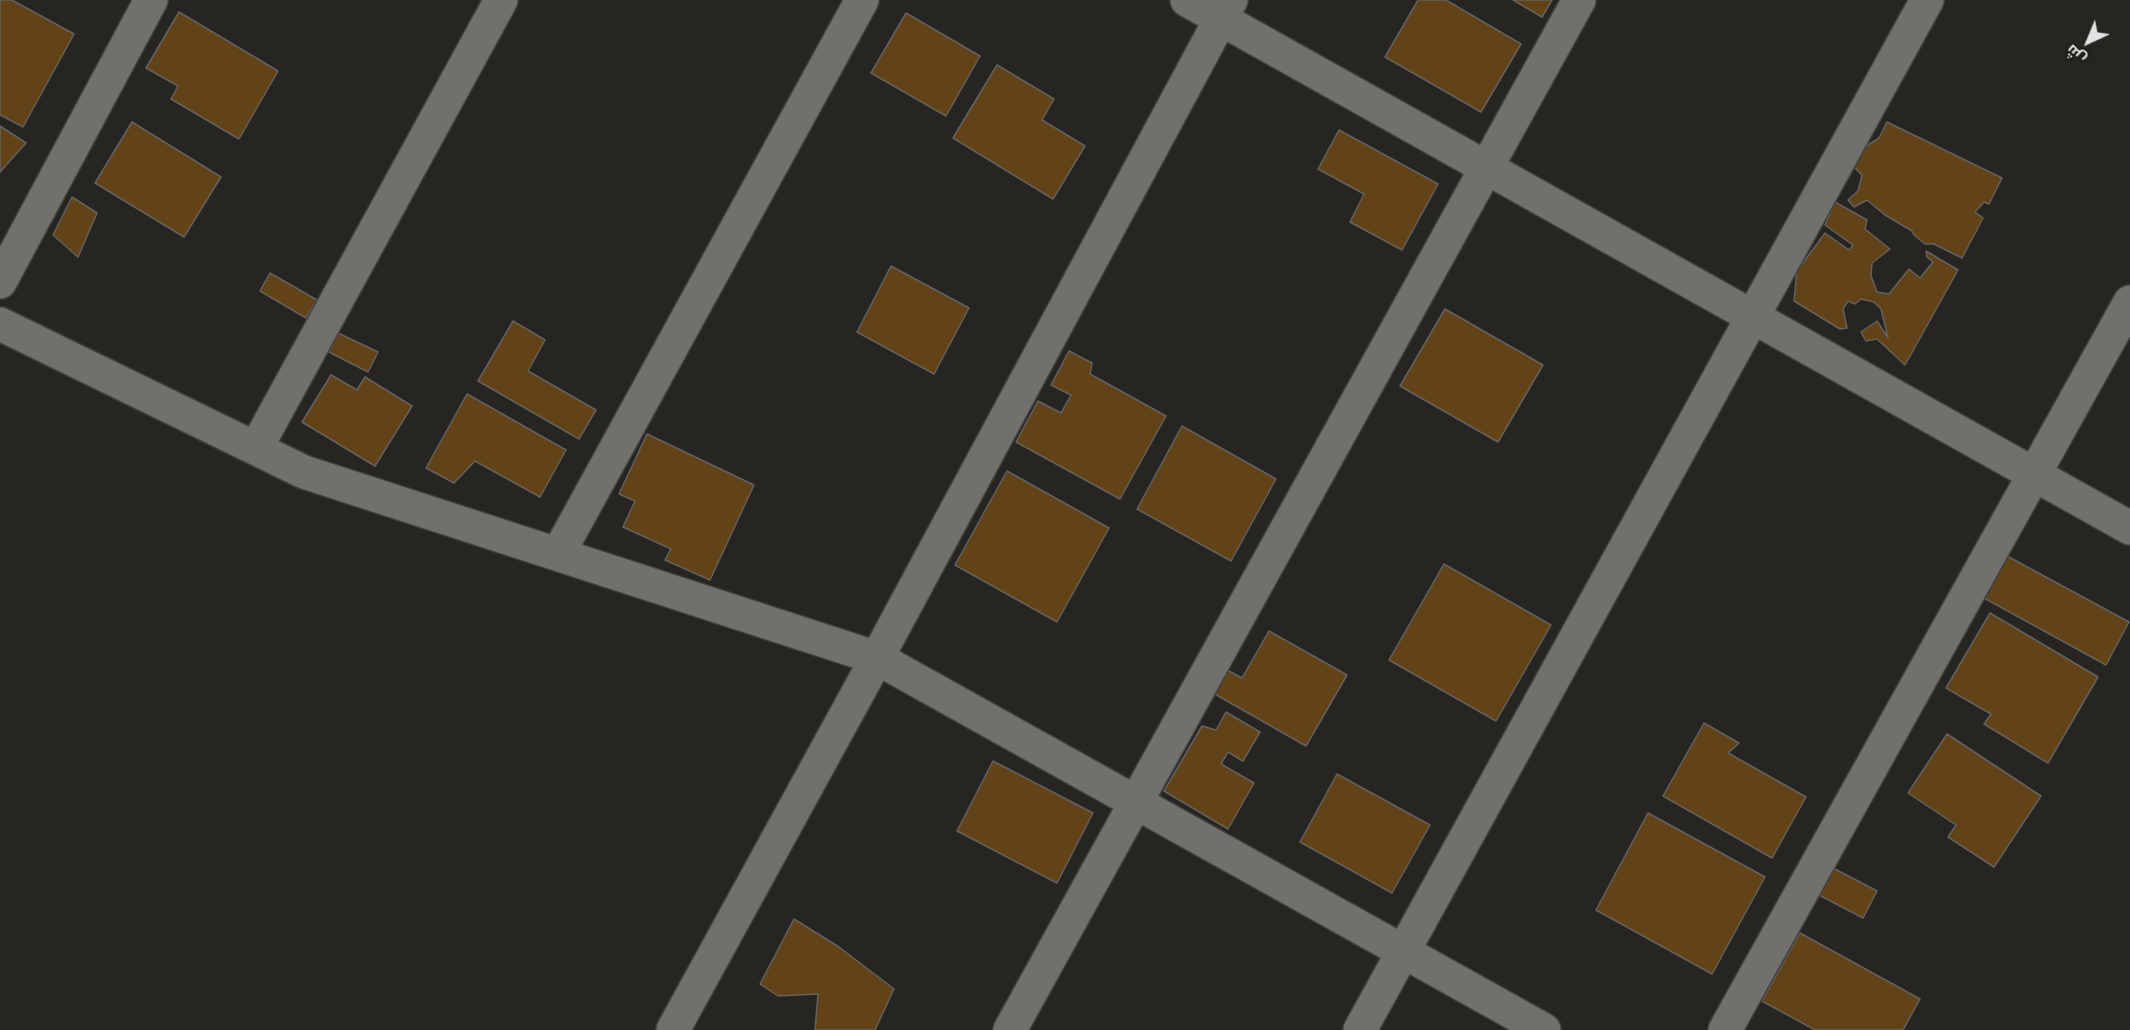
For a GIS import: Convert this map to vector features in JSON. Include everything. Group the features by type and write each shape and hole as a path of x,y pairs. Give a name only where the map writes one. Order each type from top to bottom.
{"street":[{"path":"256,448 501,0"},
{"path":"558,554 862,0"},
{"path":"1187,0 1226,9 1487,167 2130,528"},
{"path":"1010,1030 1579,0"},
{"path":"1360,1030 1927,0"},
{"path":"0,282 143,3"},
{"path":"673,1030 877,658 1226,9"},
{"path":"1725,1030 2130,302"},
{"path":"0,324 304,472 877,658 1544,1030"}],"building":[{"path":"0,0 12,0 74,34 23,127 0,115"},
{"path":"1418,0 1446,0 1521,44 1481,112 1385,57"},
{"path":"1513,0 1552,0 1542,17"},
{"path":"179,12 278,71 239,139 171,99 178,86 146,68"},
{"path":"906,13 980,56 946,116 871,73"},
{"path":"997,65 1054,99 1042,120 1085,146 1053,199 953,138"},
{"path":"132,122 221,177 184,237 95,183"},
{"path":"1887,122 2002,178 1989,204 1984,202 1975,212 1983,218 1962,258 1934,244 1925,244 1912,231 1885,215 1867,200 1854,207 1848,200 1858,191 1862,175 1853,166 1857,157 1865,147 1879,138"},
{"path":"0,126 26,143 0,172"},
{"path":"1339,130 1438,184 1402,250 1350,222 1364,194 1318,169"},
{"path":"72,197 97,213 78,257 53,235"},
{"path":"1835,202 1867,220 1865,229 1890,249 1872,263 1871,276 1877,292 1889,294 1909,269 1920,278 1933,262 1927,257 1926,251 1958,270 1905,365 1877,339 1866,341 1861,332 1877,321 1888,338 1881,309 1874,302 1861,299 1855,304 1848,301 1843,309 1847,328 1840,329 1794,301 1797,271 1825,233 1849,250 1853,245 1825,225"},
{"path":"891,266 969,308 934,374 857,332"},
{"path":"270,273 317,300 306,318 260,291"},
{"path":"1445,309 1543,365 1498,442 1400,386"},
{"path":"513,321 545,340 528,371 596,410 579,439 478,381"},
{"path":"338,333 378,352 368,372 329,352"},
{"path":"1069,351 1092,363 1090,374 1166,416 1120,499 1016,442 1038,401 1061,413 1071,395 1051,385"},
{"path":"331,375 357,390 365,377 412,406 375,466 302,422"},
{"path":"467,394 566,450 540,497 475,461 454,483 426,468"},
{"path":"1182,426 1276,479 1231,561 1137,509"},
{"path":"647,434 754,485 710,580 665,560 671,549 623,527 635,501 619,494"},
{"path":"1007,471 1109,528 1057,622 955,565"},
{"path":"2007,556 2129,622 2106,665 1984,598"},
{"path":"1444,564 1551,625 1496,721 1389,660"},
{"path":"1990,613 2098,677 2048,763 1984,724 1991,714 1946,688"},
{"path":"1269,631 1347,675 1306,746 1213,693 1227,670 1242,678"},
{"path":"1226,712 1260,732 1243,761 1228,752 1221,764 1254,783 1228,829 1164,791 1202,726 1216,730"},
{"path":"1704,723 1739,743 1728,753 1806,797 1772,858 1663,796"},
{"path":"1947,734 2041,796 1994,867 1948,837 1956,825 1908,793"},
{"path":"993,761 1093,813 1057,883 957,831"},
{"path":"1337,774 1430,825 1392,893 1300,842"},
{"path":"1648,813 1765,877 1712,974 1596,910"},
{"path":"1833,868 1877,891 1863,918 1819,895"},
{"path":"794,919 839,947 894,989 875,1030 815,1030 818,994 778,996 760,984"},
{"path":"1800,933 1920,999 1903,1030 1815,1030 1762,1001"}]}
